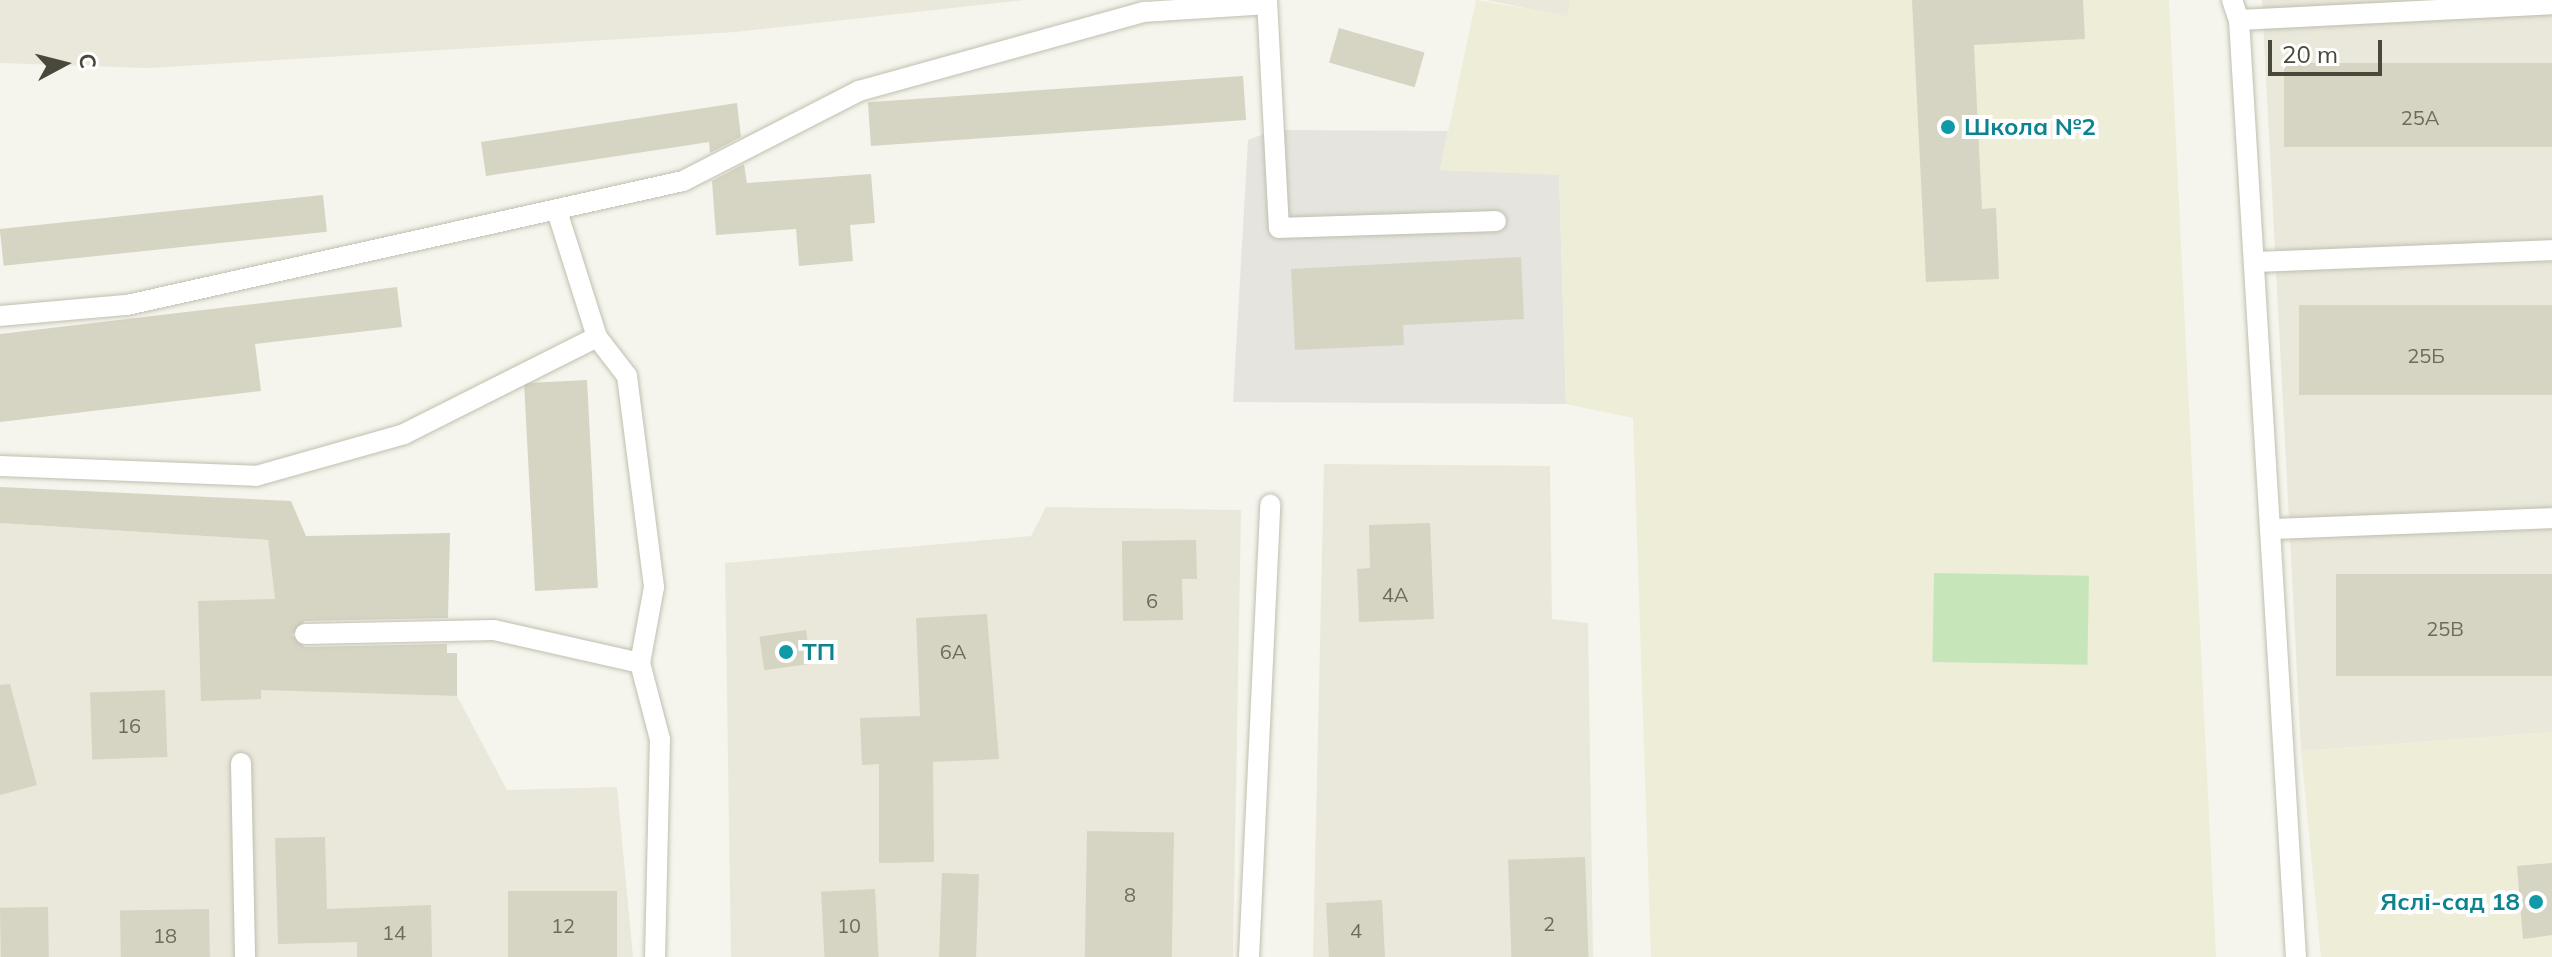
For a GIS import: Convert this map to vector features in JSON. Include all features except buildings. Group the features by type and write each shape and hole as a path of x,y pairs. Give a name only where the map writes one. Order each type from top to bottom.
{"lane":[{"path":"2232,0 2239,20 2296,957"},
{"path":"0,316 127,305 683,181 859,91 1144,12 1267,2 1279,228 1496,221"},
{"path":"2239,20 2552,4"},
{"path":"557,211 597,337 627,376 654,587 640,663 660,739 655,957"},
{"path":"2254,262 2552,250"},
{"path":"0,466 256,476 404,434 597,337"},
{"path":"1249,957 1270,504"},
{"path":"2271,529 2552,518"},
{"path":"305,634 494,630 640,663"},
{"path":"241,763 245,957"}],"shaded area":[{"path":"0,0 1025,0 735,32 149,68 0,63"},
{"path":"1476,0 1567,16 1570,0 2169,0 2216,957 1651,957 1633,418 1566,404 1559,175 1440,170"},
{"path":"1486,0 1570,0 1568,17"},
{"path":"2262,0 2552,0 2552,732 2301,751"},
{"path":"1274,130 1448,131 1440,170 1559,174 1566,404 1233,402 1248,140"},
{"path":"1324,464 1550,466 1552,619 1588,623 1593,957 1313,957"},
{"path":"1046,507 1241,510 1233,957 731,957 725,563 1031,536"},
{"path":"0,523 268,540 278,620 276,690 457,696 507,790 617,787 633,957 0,957"},
{"path":"2552,732 2552,957 2321,957 2301,751"}],"green space":[{"path":"1934,573 2089,576 2087,665 1932,662"}],"place":[{"name":"Школа №2","path":"1948,127"},
{"name":"ТП","path":"786,652"},
{"name":"Яслі-сад 18","path":"2536,902"}]}
